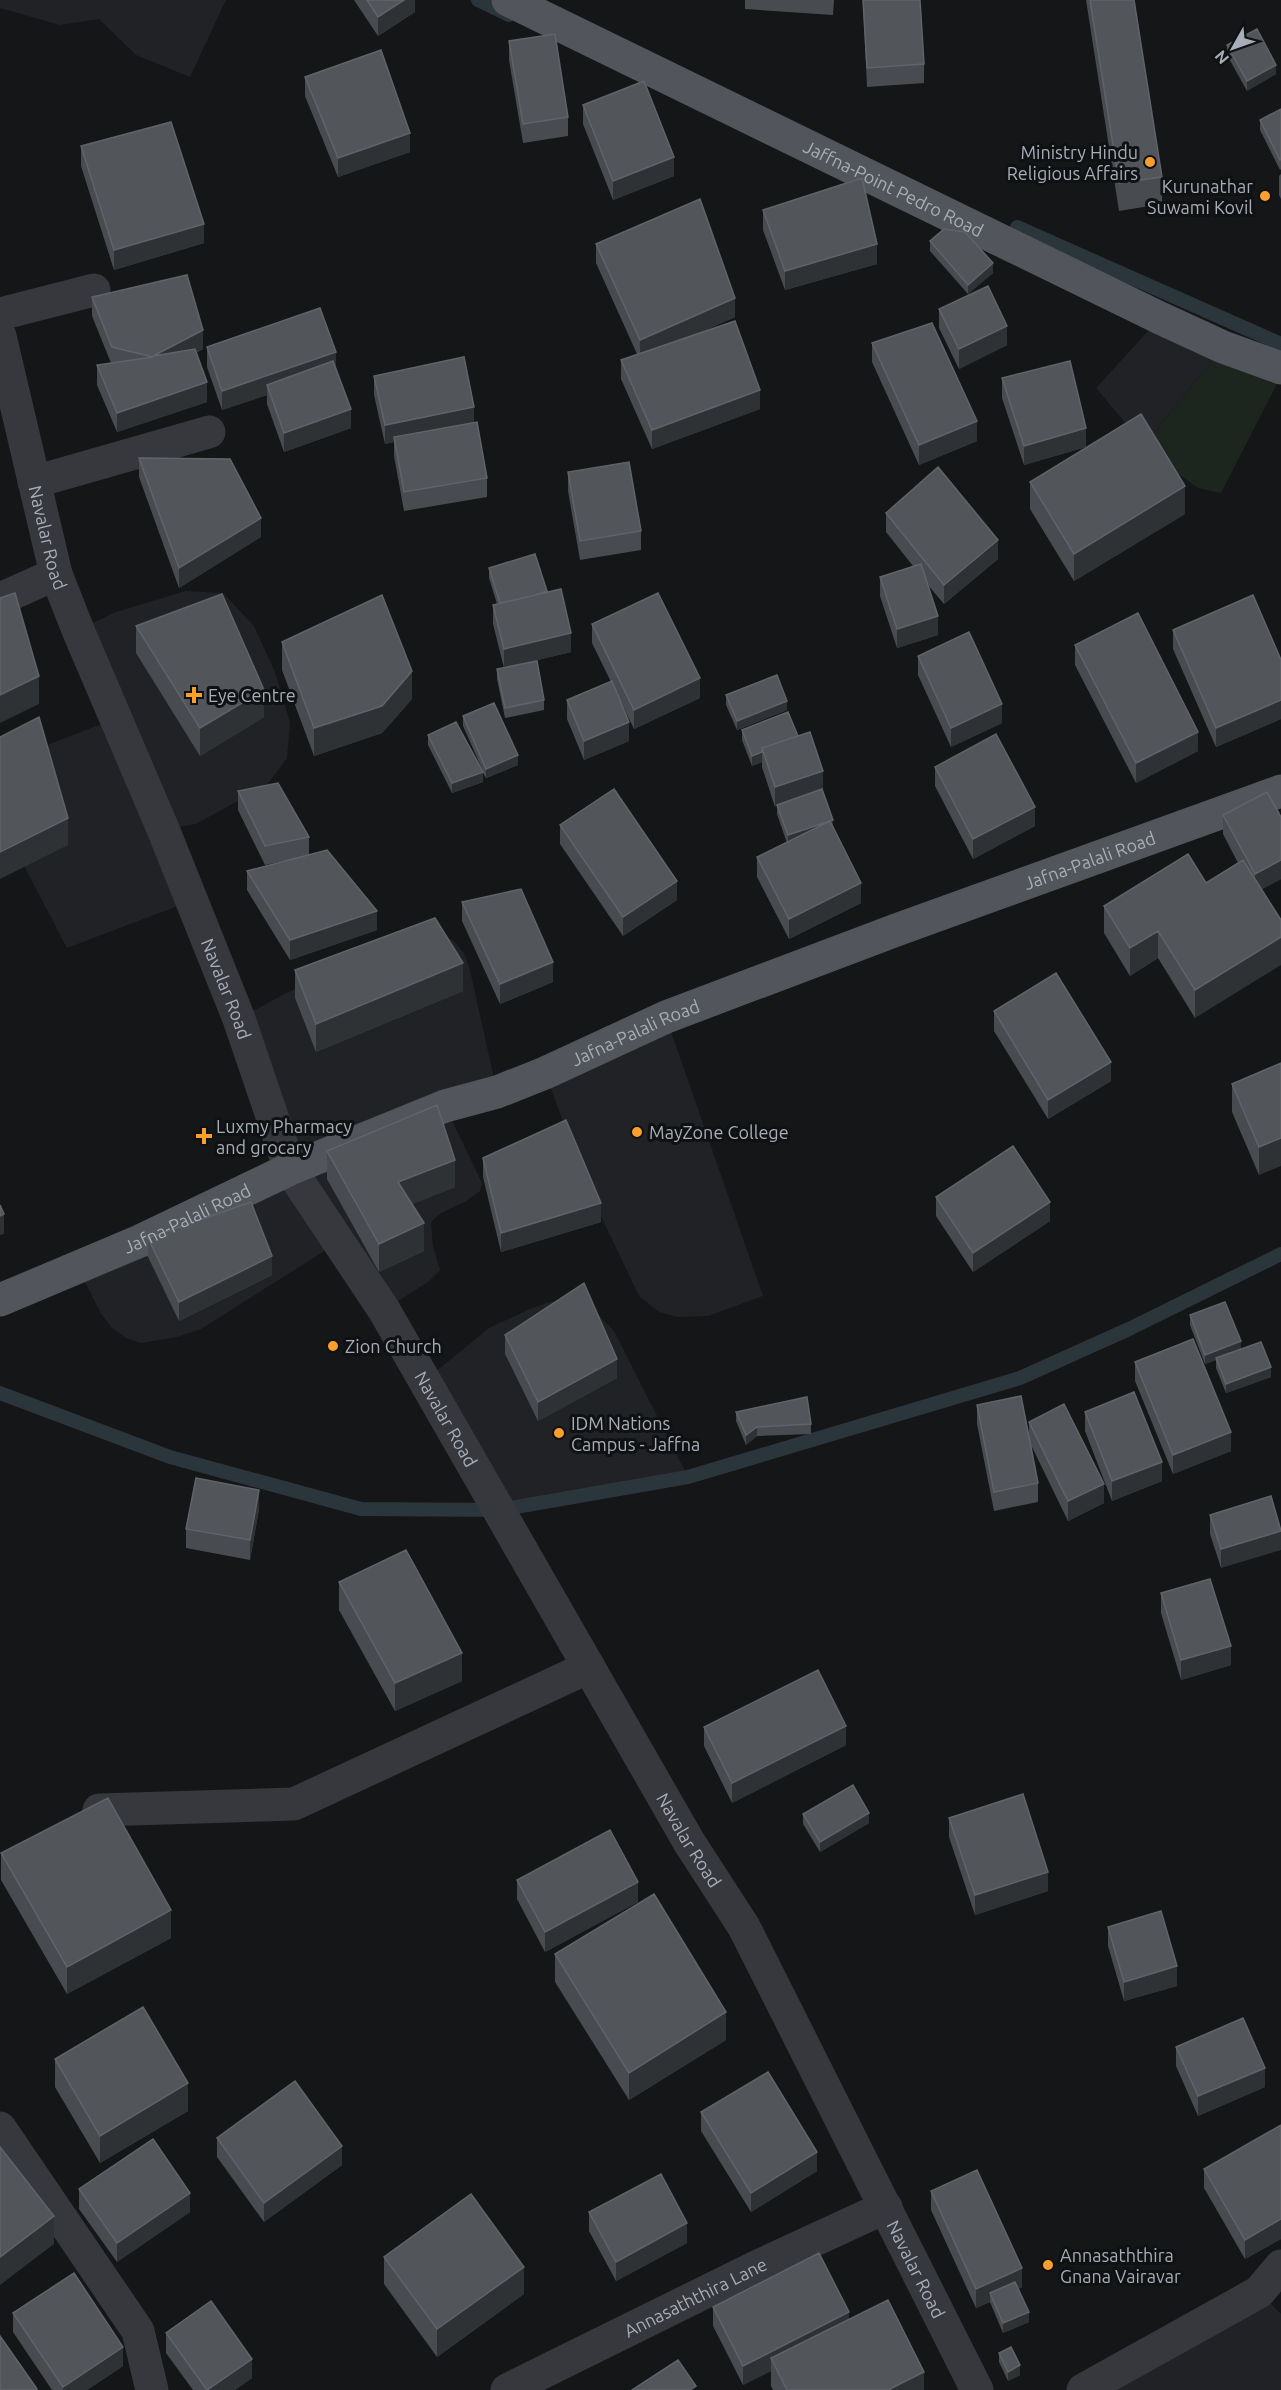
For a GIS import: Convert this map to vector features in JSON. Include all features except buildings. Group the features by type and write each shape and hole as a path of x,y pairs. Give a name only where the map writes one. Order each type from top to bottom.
{"main road":[{"name":"Jaffna-Point Pedro Road","path":"508,0 1160,318 1223,347 1281,368"},
{"name":"Jafna-Palali Road","path":"0,1300 140,1241 290,1169 445,1106 497,1092 545,1073 666,1017 910,925 1281,791"}],"street":[{"path":"0,314 94,290"},
{"name":"Navalar Road","path":"0,336 56,574 163,829 239,1019 290,1169 384,1310 689,1842 744,1927 977,2390"},
{"path":"34,482 209,432"},
{"path":"0,599 56,574"},
{"path":"99,1810 294,1803 589,1667"},
{"path":"0,2128 138,2331 152,2390"},
{"name":"Annasaththira Lane","path":"507,2390 756,2267 886,2207"},
{"path":"1083,2390 1259,2292 1281,2266"}],"shaded area":[{"path":"0,0 226,0 190,77 136,55 99,19 60,25 0,8"},
{"path":"1160,318 1223,347 1150,438 1128,426 1096,388"},
{"path":"1223,347 1281,376 1221,493 1198,488 1173,470 1150,438"},
{"path":"186,591 223,593 254,626 275,672 290,723 287,758 267,785 196,824 164,829 191,901 67,948 0,820 14,758 117,718 78,630 116,612"},
{"path":"441,936 453,940 464,953 470,970 497,1092 445,1106 482,1183 480,1191 465,1202 441,1213 431,1222 433,1246 440,1270 428,1282 384,1310 337,1243 201,1329 177,1337 141,1343 126,1338 111,1327 100,1312 78,1268 290,1169 239,1019 286,993 335,973"},
{"name":"MayZone College","path":"666,1017 763,1296 708,1316 677,1317 659,1312 639,1296 589,1191 545,1073"},
{"name":"IDM Nations Campus - Jaffna","path":"570,1299 593,1309 614,1331 688,1477 499,1510 423,1382 489,1328 549,1302"},
{"path":"1259,2292 1281,2314 1281,2390 1083,2390"}],"waterway":[{"path":"478,0 509,15"},
{"path":"1017,227 1281,344"},
{"path":"0,1393 170,1457 361,1509 499,1510 688,1477 1020,1378 1129,1329 1281,1254"}],"place":[{"name":"Ministry Hindu Religious Affairs","path":"1150,162"},
{"name":"Kurunathar Suwami Kovil","path":"1265,196"},
{"name":"Eye Centre","path":"194,695"},
{"name":"MayZone College","path":"637,1132"},
{"name":"Luxmy Pharmacy and grocary","path":"204,1136"},
{"name":"Zion Church","path":"333,1346"},
{"name":"IDM Nations Campus - Jaffna","path":"559,1433"},
{"name":"Annasaththira Gnana Vairavar","path":"1048,2265"}]}
